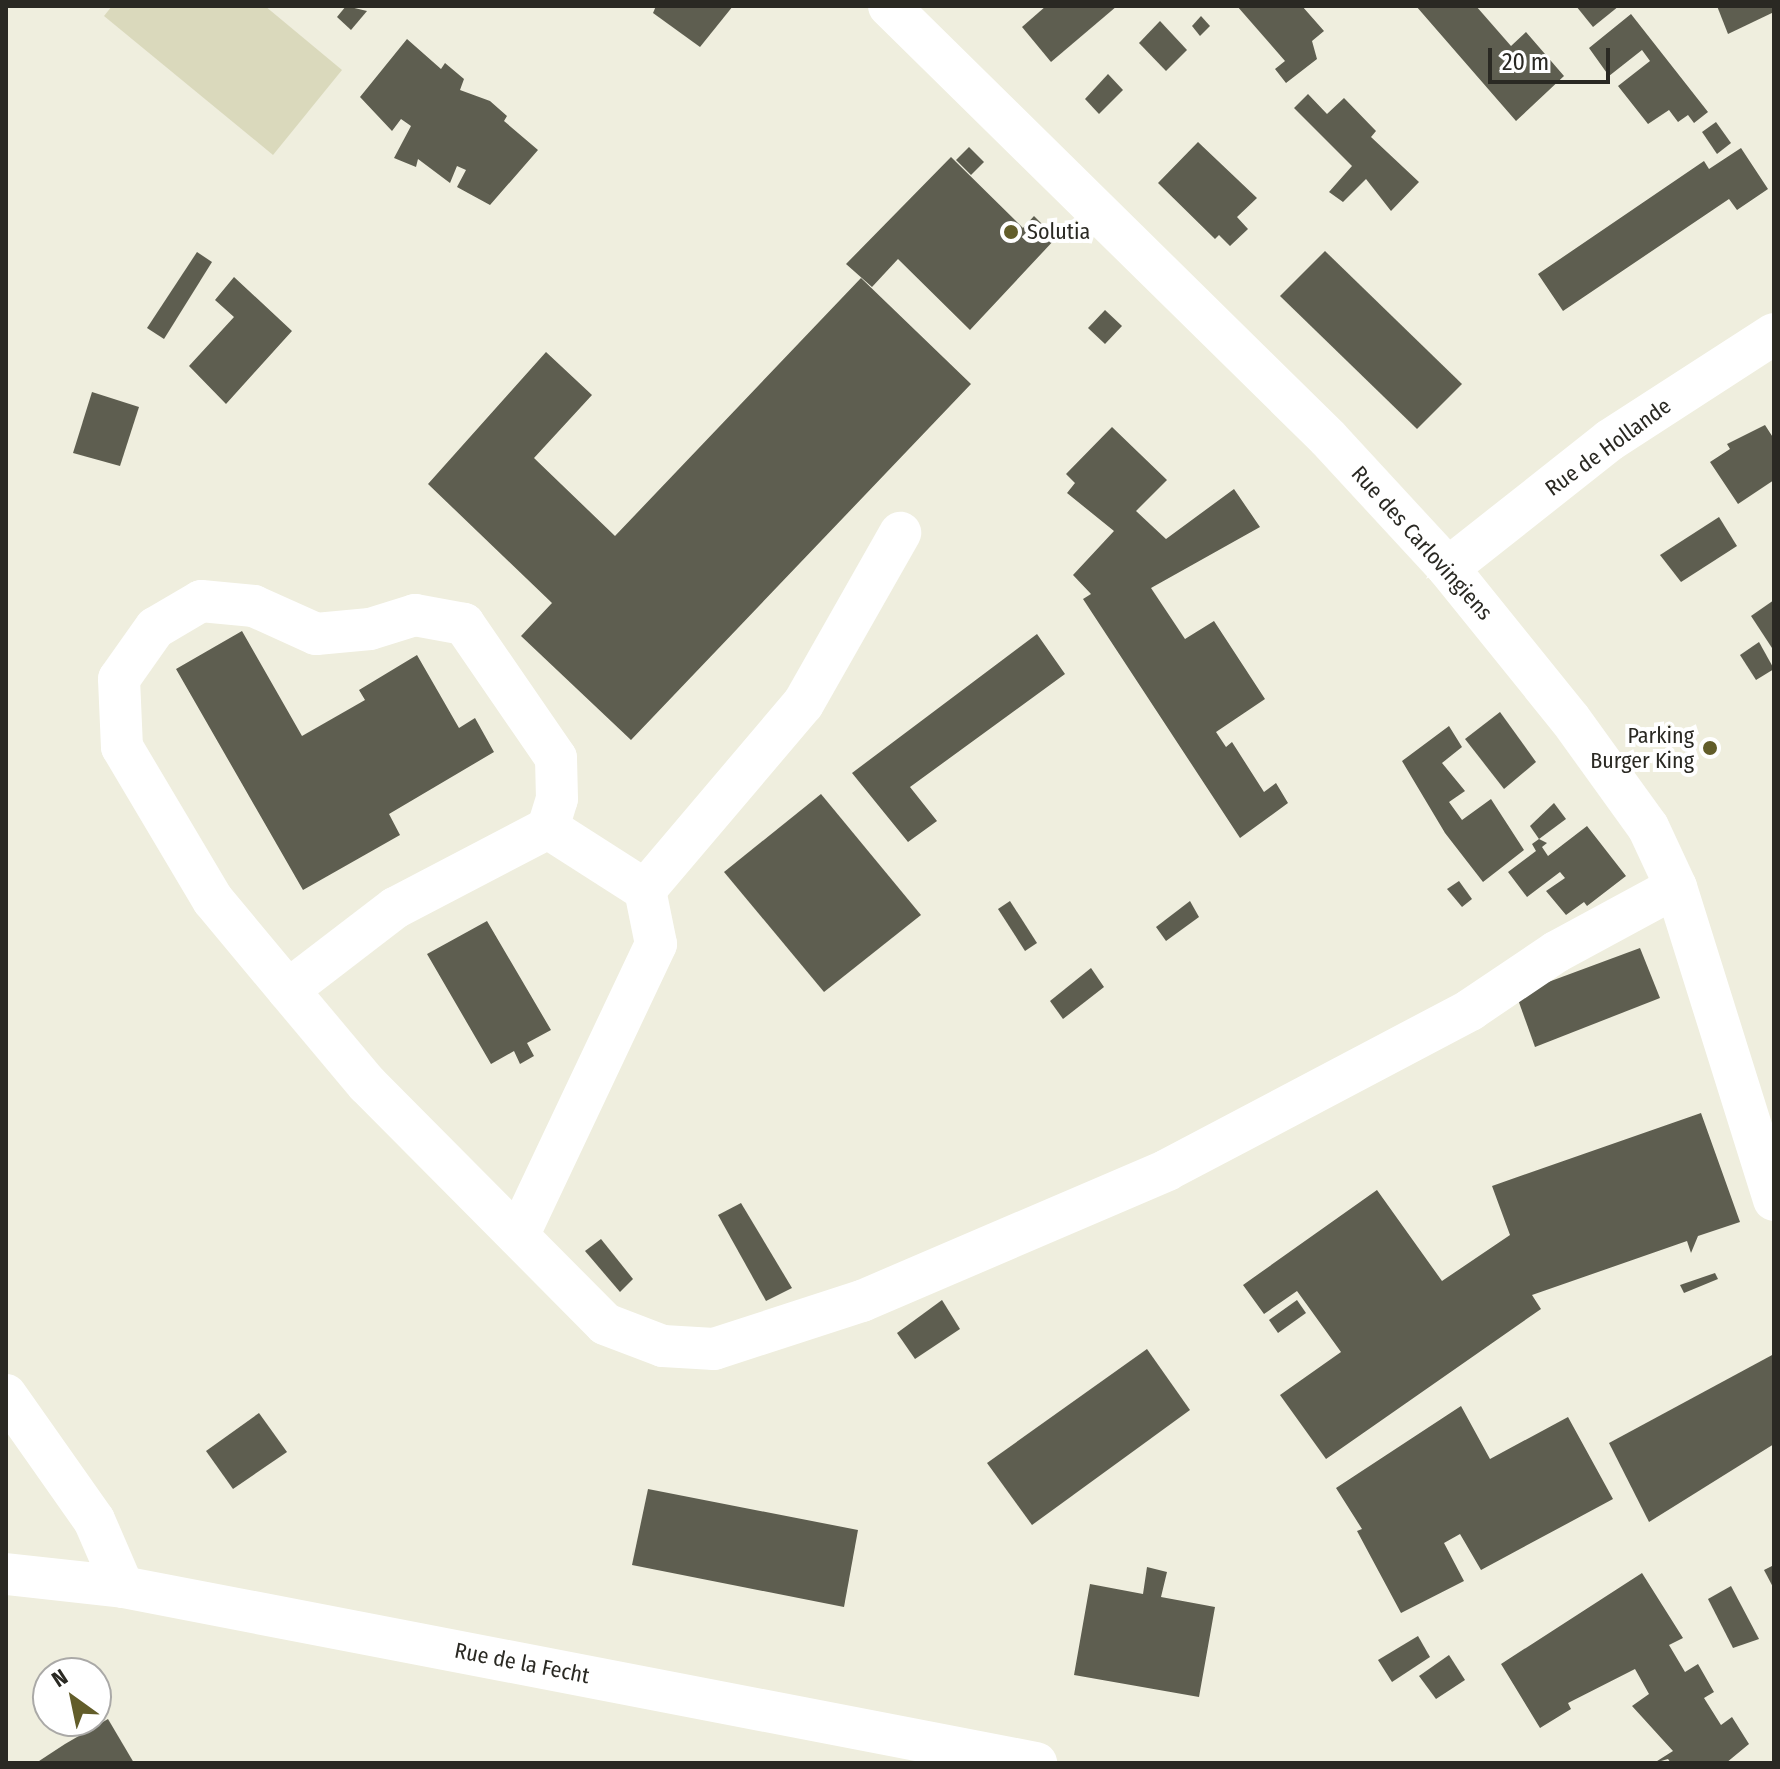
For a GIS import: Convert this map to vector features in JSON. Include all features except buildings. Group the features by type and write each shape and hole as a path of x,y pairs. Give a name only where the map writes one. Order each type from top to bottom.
{"street":[{"name":"Rue des Carlovingiens","path":"889,6 1328,438 1448,568 1570,719 1648,827 1676,887 1774,1200"},
{"name":"Rue de Hollande","path":"1448,568 1610,440 1774,334"},
{"path":"645,890 803,704 900,533"},
{"path":"288,990 395,908 548,828 557,799 556,758 464,624 415,615 370,629 316,634 254,606 201,601 155,628 119,679 122,747 213,900 288,990 367,1084 605,1324 663,1346 714,1349 862,1301 1167,1170 1470,1010 1556,952 1676,887"},
{"path":"518,1236 656,944 645,890 548,828"},
{"path":"6,1395 94,1520 123,1587"},
{"name":"Rue de la Fecht","path":"6,1574 123,1587 1036,1763"}],"green space":[{"path":"112,6 265,6 342,70 273,155 104,16"}],"place":[{"name":"Solutia","path":"1011,232"},
{"name":"Parking Burger King","path":"1710,748"}]}
